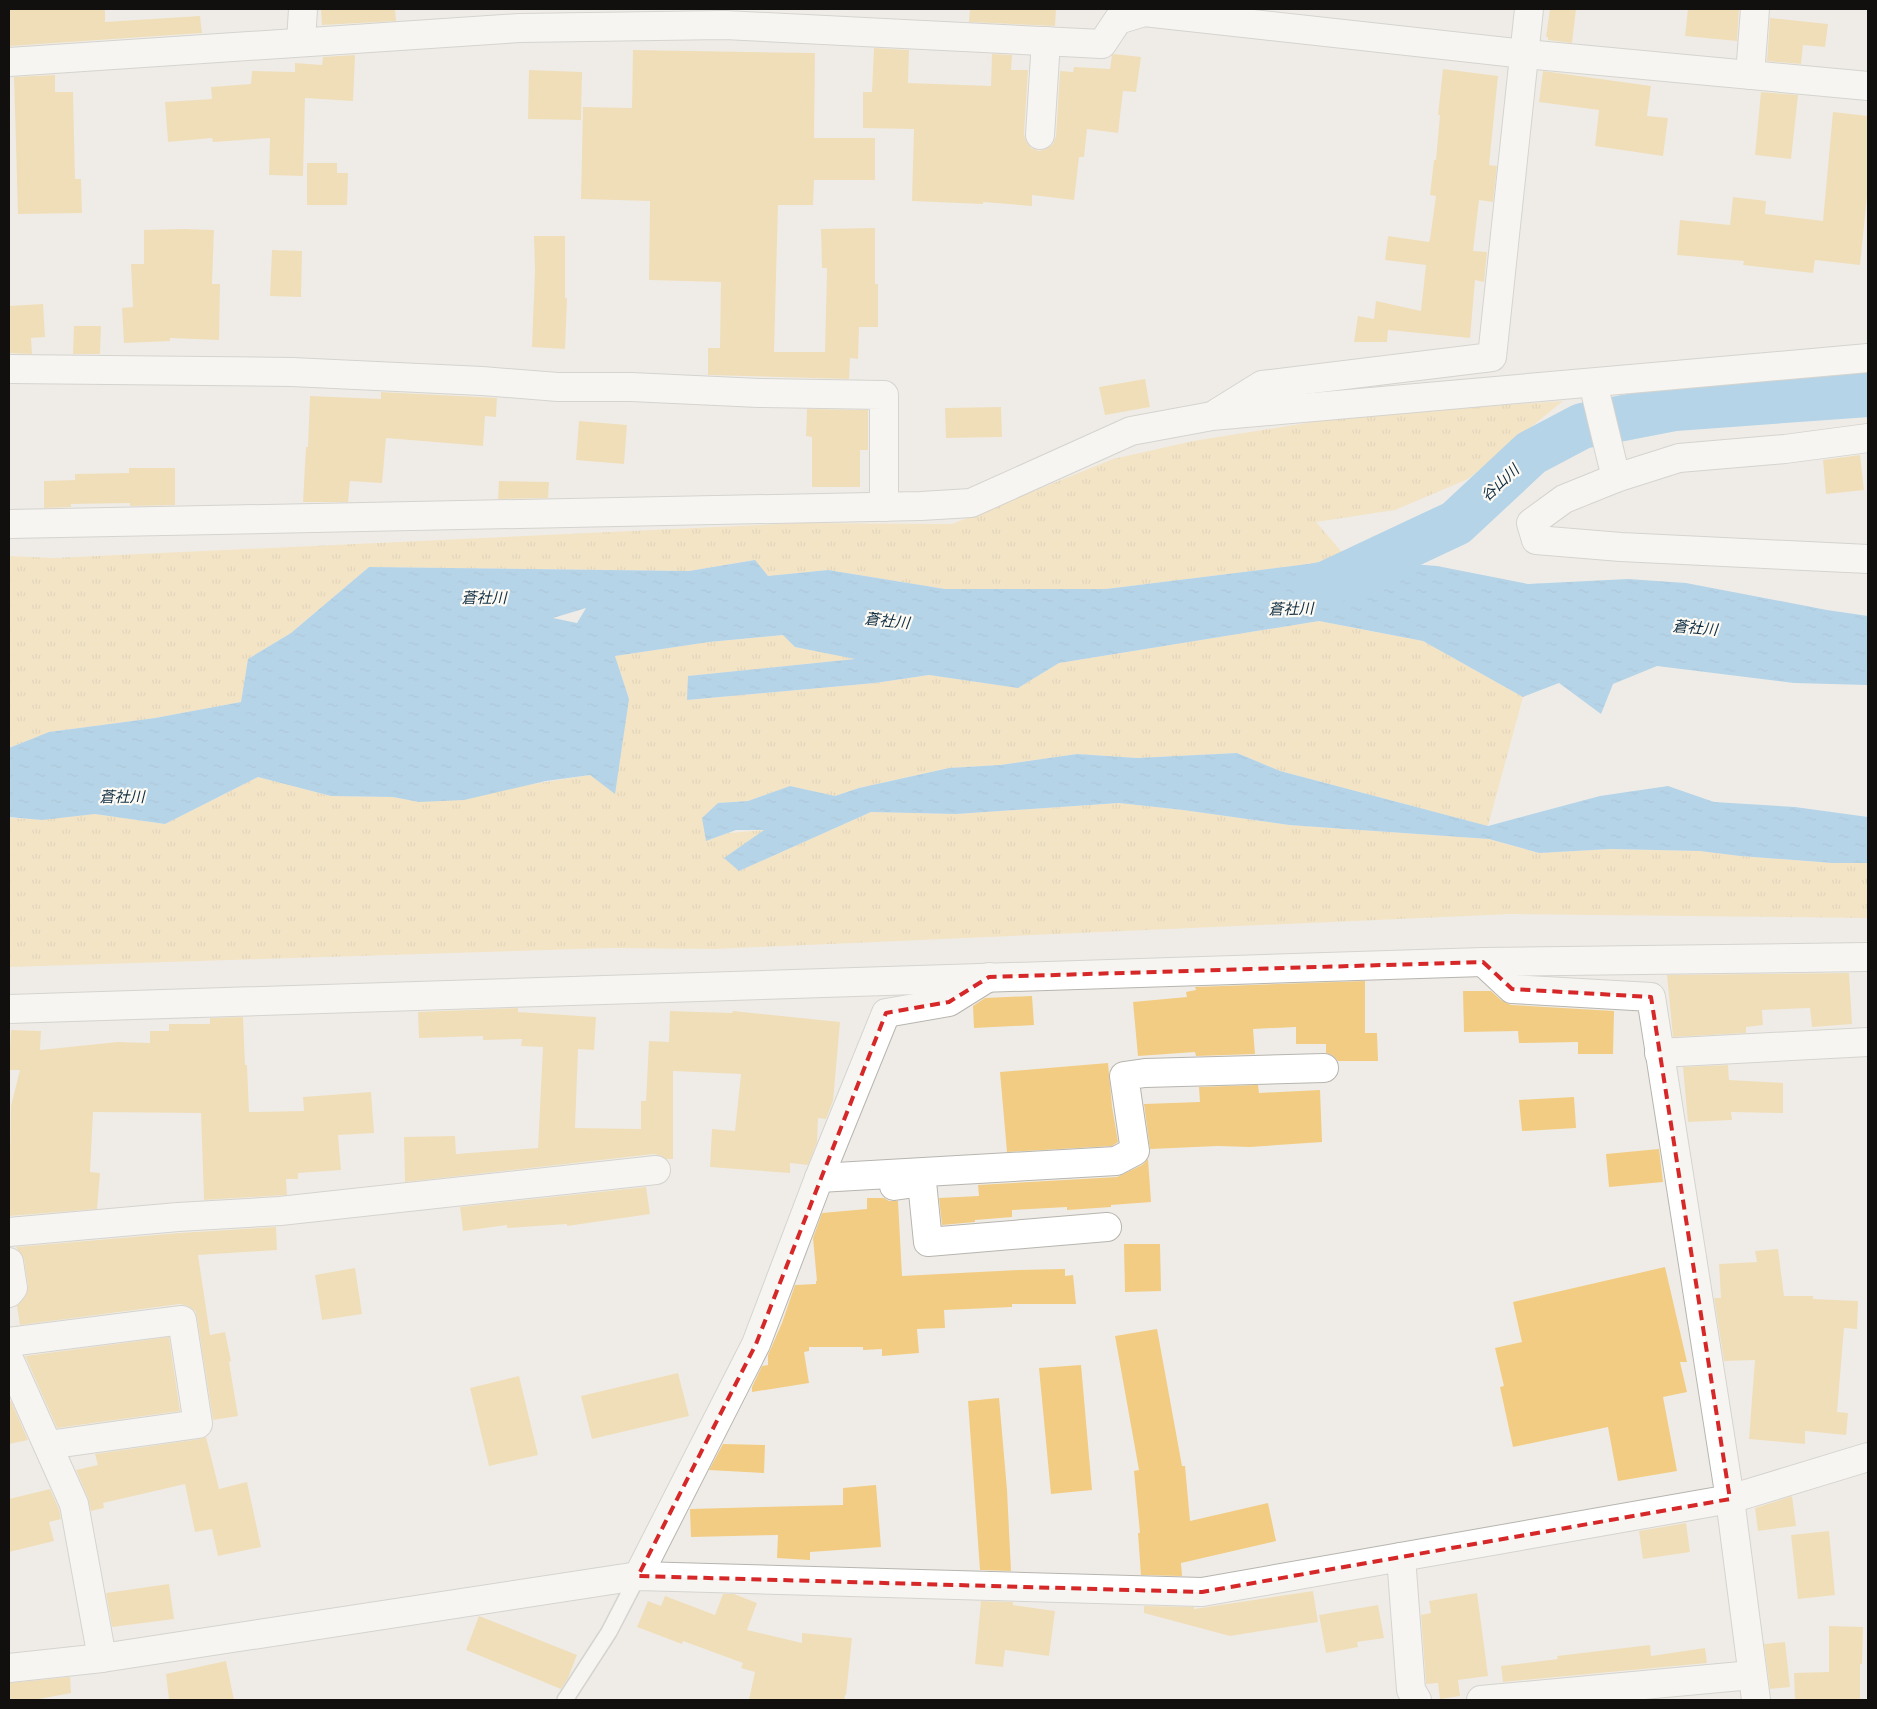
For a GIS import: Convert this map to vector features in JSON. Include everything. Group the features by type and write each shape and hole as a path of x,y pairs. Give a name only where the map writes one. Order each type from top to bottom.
{"street":[{"path":"301,41 303,9"},
{"path":"1212,416 1262,385 1492,357 1529,9"},
{"path":"1750,75 1755,9"},
{"path":"9,62 301,41 725,17 1102,44 1116,15 1144,12 1525,54 1868,86"},
{"path":"1040,135 1046,41"},
{"path":"9,524 884,507 972,503 1131,431 1212,416 1593,384 1868,358"},
{"path":"9,369 292,372 482,381 558,387 631,387 884,396 884,507"},
{"path":"1593,384 1616,478"},
{"path":"1868,438 1785,449 1680,458 1616,478 1564,499 1531,523 1536,540 1630,548 1868,560"},
{"path":"9,1009 1484,962 1868,957"},
{"path":"1481,1700 1754,1688 1730,1499 1650,997 1512,989 1484,962"},
{"path":"638,1576 756,1344 886,1013 949,1002 989,978"},
{"path":"1659,1053 1868,1042"},
{"path":"816,1188 1116,1160 1134,1151 1124,1076 1145,1073 1324,1068"},
{"path":"9,1232 178,1217 280,1211 656,1170"},
{"path":"816,1188 922,1182 928,1242 1107,1227"},
{"path":"9,1342 182,1320 198,1424 48,1445"},
{"path":"9,1359 74,1504 102,1658"},
{"path":"9,1668 102,1658 638,1576 1202,1592 1730,1499 1868,1457 1868,1449"},
{"path":"1401,1557 1411,1690 1417,1700"}],"lane":[{"path":"565,1700 609,1632 638,1576"}],"highlighted area":[{"path":"1483,962 1512,989 1651,997 1730,1499 1202,1592 638,1576 756,1344 886,1013 949,1002 989,977"}],"green space":[{"path":"1563,401 1468,479 1395,510 1316,522 1348,559 1106,589 945,589 828,570 768,576 754,560 689,571 369,567 291,633 248,659 241,702 155,718 49,732 9,748 9,556 54,558 802,523 952,524 1113,459 1193,441 1351,416"},
{"path":"1319,621 1423,641 1523,697 1488,826 1280,771 1237,753 1137,758 1077,754 1000,765 949,768 859,788 835,796 790,786 748,801 718,803 706,841 728,833 765,830 739,871 871,812 956,814 1119,803 1289,825 1489,839 1539,853 1611,849 1700,851 1833,863 1868,863 1868,918 1512,914 715,949 609,948 9,967 9,818 31,819 95,814 165,824 258,777 331,796 393,797 419,802 590,775 629,699 615,656 709,642 784,635 795,647 857,659 689,676 688,700 875,683 929,675 1018,688 1059,663"}],"water":[{"name":"蒼社川","path":"1348,559 1437,566 1528,584 1628,579 1686,583 1868,616 1868,685 1794,683 1657,666 1613,684 1601,714 1559,683 1523,697 1423,641 1319,621 1059,663 1018,688 929,675 875,683 687,700 688,676 855,659 795,647 783,635 709,642 615,656 629,699 615,794 590,775 546,781 464,800 419,802 393,797 331,796 258,777 165,824 95,814 42,820 9,817 9,748 49,732 155,718 241,702 248,659 291,633 369,567 689,571 755,560 768,576 828,570 945,589 1106,589","holes":["586,608 577,623 553,618"]},
{"path":"1237,753 1280,771 1488,826 1600,796 1668,786 1714,802 1795,807 1868,817 1868,863 1833,863 1700,851 1611,849 1539,853 1489,839 1289,825 1119,803 956,814 871,812 739,871 724,858 764,830 736,830 706,841 702,818 718,803 748,801 790,786 835,796 859,788 949,768 1000,765 1077,754 1137,758"}],"building":[{"path":"9,9 105,9 105,22 200,16 202,33 10,46"},
{"path":"321,9 395,9 396,21 322,25"},
{"path":"970,9 1056,9 1055,26 969,22"},
{"path":"1550,9 1576,9 1572,43 1548,40 1548,37 1546,37"},
{"path":"1688,9 1739,9 1737,41 1685,36"},
{"path":"1770,18 1828,24 1825,47 1803,45 1801,64 1767,61"},
{"path":"874,48 909,50 908,83 991,86 992,54 1012,55 1011,70 1028,70 1024,134 1031,148 1039,151 1053,144 1056,136 1060,71 1073,72 1074,67 1110,69 1112,55 1114,54 1141,57 1136,92 1123,91 1118,133 1087,129 1084,157 1079,157 1074,200 1032,195 1032,206 983,202 983,204 912,201 914,129 863,128 863,92 872,92"},
{"path":"633,50 815,53 814,138 875,138 875,180 814,180 813,205 778,205 774,352 825,352 827,268 822,268 821,229 875,228 875,284 878,284 878,327 859,327 858,359 850,358 849,379 708,375 708,348 720,348 721,282 649,280 650,201 581,199 583,107 632,108"},
{"path":"355,55 353,101 305,98 303,176 269,175 270,138 213,142 212,138 168,142 165,102 212,99 211,87 251,84 252,71 295,72 295,63 322,65 323,57"},
{"path":"1443,69 1498,76 1489,165 1497,166 1493,202 1479,200 1473,251 1487,252 1484,282 1475,280 1470,338 1388,330 1387,342 1354,342 1358,316 1374,319 1376,301 1421,311 1426,265 1385,260 1388,236 1429,242 1430,239 1436,196 1430,195 1434,160 1436,160"},
{"path":"529,70 582,72 581,120 528,119"},
{"path":"1543,71 1651,86 1647,116 1668,118 1663,156 1595,146 1599,110 1539,102"},
{"path":"55,75 55,92 73,92 75,179 81,179 82,213 18,214 14,77"},
{"path":"1761,92 1798,95 1791,159 1755,155"},
{"path":"1833,112 1868,116 1868,186 1860,265 1815,260 1813,273 1743,265 1744,261 1677,255 1680,220 1730,225 1733,197 1766,201 1765,214 1823,221"},
{"path":"307,163 337,163 337,173 348,173 347,205 307,205"},
{"path":"144,230 214,230 212,284 220,284 219,340 170,338 170,341 124,343 122,308 133,307 131,264 144,264"},
{"path":"534,236 565,236 565,298 567,298 565,349 532,347 535,270"},
{"path":"272,250 302,251 301,297 270,296"},
{"path":"43,304 45,337 31,338 32,354 9,353 9,306"},
{"path":"74,326 101,326 100,354 73,354"},
{"path":"1145,379 1150,407 1105,415 1099,387"},
{"path":"381,392 497,398 496,417 485,416 483,446 386,438 382,483 350,481 348,502 303,502 310,396 381,399"},
{"path":"1001,407 1002,437 946,438 945,408"},
{"path":"807,409 868,410 868,450 860,450 860,487 812,487 812,437 806,436"},
{"path":"579,421 627,425 624,464 576,460"},
{"path":"1860,455 1864,490 1826,494 1823,460"},
{"path":"129,468 175,468 175,505 130,506 130,503 71,504 71,507 44,508 44,481 75,480 75,474 129,473"},
{"path":"499,481 549,482 548,498 498,499"},
{"path":"1849,973 1852,1024 1812,1027 1810,1008 1762,1010 1763,1025 1746,1027 1746,1033 1673,1037 1667,975"},
{"path":"1365,981 1365,1033 1377,1033 1378,1061 1338,1061 1332,1055 1326,1053 1326,1044 1296,1044 1296,1027 1253,1029 1255,1054 1196,1056 1195,1052 1138,1056 1133,1002 1187,997 1186,992 1196,990 1195,987"},
{"path":"1463,991 1491,991 1501,1000 1511,1005 1614,1011 1613,1054 1578,1054 1578,1042 1519,1043 1518,1031 1464,1032"},
{"path":"1032,996 1034,1025 974,1028 973,1006 985,998"},
{"path":"518,1008 518,1012 596,1017 594,1050 578,1049 575,1128 641,1129 641,1101 646,1101 649,1041 669,1042 670,1011 732,1013 733,1011 840,1022 833,1101 826,1119 818,1118 817,1142 808,1165 790,1163 790,1173 710,1167 712,1129 735,1131 741,1074 673,1071 673,1159 666,1159 654,1154 405,1182 404,1137 455,1136 456,1154 538,1148 543,1047 521,1046 522,1039 483,1040 483,1036 419,1038 418,1012"},
{"path":"243,1017 249,1112 304,1111 303,1097 371,1092 374,1133 338,1135 341,1170 298,1173 298,1179 286,1179 287,1195 204,1200 201,1113 93,1112 90,1172 100,1173 97,1209 9,1216 11,1106 20,1070 9,1070 11,1030 41,1031 40,1050 118,1042 150,1043 150,1031 169,1031 169,1024 210,1024 210,1018"},
{"path":"1108,1063 1118,1142 1112,1146 1007,1152 1000,1072"},
{"path":"1728,1065 1729,1080 1783,1083 1783,1113 1731,1112 1732,1120 1688,1122 1683,1067"},
{"path":"1258,1085 1259,1093 1320,1090 1322,1142 1250,1147 1218,1146 1150,1149 1144,1104 1200,1102 1199,1087"},
{"path":"1574,1097 1576,1128 1522,1131 1519,1100"},
{"path":"1659,1149 1663,1182 1609,1187 1606,1154"},
{"path":"1148,1159 1151,1202 1067,1210 1067,1207 1012,1210 1012,1217 942,1225 939,1198 979,1196 978,1185 1117,1177 1142,1165"},
{"path":"646,1187 650,1214 567,1226 567,1224 507,1228 507,1225 463,1231 460,1207"},
{"path":"867,1198 884,1198 889,1201 898,1201 902,1276 1065,1269 1065,1276 1073,1275 1076,1304 1012,1304 1012,1307 944,1310 945,1328 917,1329 919,1353 882,1356 882,1349 863,1350 863,1347 809,1347 809,1351 804,1352 809,1383 752,1392 752,1387 762,1366 768,1365 768,1355 782,1323 795,1285 816,1284 813,1238 822,1213 867,1209"},
{"path":"276,1227 277,1250 198,1255 210,1335 225,1332 238,1416 213,1420 197,1318 195,1311 188,1306 180,1304 20,1325 17,1306 25,1297 28,1286 24,1259 16,1247"},
{"path":"1124,1244 1160,1244 1161,1291 1125,1292"},
{"path":"1778,1249 1784,1296 1813,1296 1813,1299 1858,1301 1857,1329 1844,1328 1837,1412 1848,1413 1846,1435 1805,1431 1805,1444 1749,1439 1755,1360 1724,1361 1714,1298 1721,1298 1719,1264 1757,1262 1755,1251"},
{"path":"1665,1267 1687,1362 1680,1362 1687,1392 1663,1397 1677,1471 1618,1481 1608,1427 1513,1447 1500,1387 1504,1386 1495,1348 1522,1342 1513,1302"},
{"path":"355,1268 362,1314 322,1320 315,1275"},
{"path":"1157,1329 1182,1466 1185,1466 1190,1521 1268,1503 1276,1541 1181,1563 1182,1576 1141,1575 1138,1533 1140,1533 1134,1471 1139,1470 1115,1336"},
{"path":"169,1337 180,1411 57,1428 25,1356"},
{"path":"1081,1365 1092,1490 1051,1494 1039,1368"},
{"path":"678,1373 689,1416 592,1439 581,1396"},
{"path":"519,1376 538,1455 489,1466 470,1388"},
{"path":"999,1398 1007,1490 1011,1571 980,1570 968,1401"},
{"path":"9,1401 11,1401 28,1440 9,1444"},
{"path":"206,1437 219,1489 247,1482 261,1547 218,1556 212,1529 195,1532 185,1484 103,1503 104,1508 91,1511 88,1498 76,1470 98,1465 95,1454"},
{"path":"723,1444 765,1445 764,1473 709,1470"},
{"path":"876,1485 881,1547 810,1552 810,1560 777,1558 778,1535 691,1537 690,1509 843,1505 843,1488"},
{"path":"50,1489 59,1509 61,1519 49,1522 54,1541 9,1552 9,1499"},
{"path":"1792,1496 1796,1526 1758,1531 1755,1508"},
{"path":"1686,1523 1690,1552 1643,1559 1639,1531"},
{"path":"1829,1531 1835,1595 1798,1599 1791,1535"},
{"path":"169,1584 174,1619 112,1627 106,1593"},
{"path":"1313,1591 1318,1622 1230,1636 1144,1613 1144,1606 1194,1607 1194,1609"},
{"path":"1477,1593 1488,1676 1458,1680 1460,1696 1440,1699 1438,1683 1426,1684 1421,1615 1431,1613 1429,1601"},
{"path":"723,1594 734,1594 757,1603 747,1630 802,1643 802,1633 852,1638 844,1700 749,1700 755,1672 741,1668 743,1663 683,1641 682,1644 637,1627 648,1601 661,1606 665,1596 715,1615"},
{"path":"981,1601 1013,1602 1013,1605 1055,1611 1049,1656 1005,1650 1003,1667 975,1664"},
{"path":"1378,1605 1384,1638 1357,1642 1358,1647 1326,1653 1319,1615"},
{"path":"479,1616 577,1655 568,1678 561,1689 466,1650"},
{"path":"1829,1626 1863,1627 1860,1700 1795,1700 1794,1673 1829,1672"},
{"path":"1785,1642 1790,1687 1770,1689 1764,1644"},
{"path":"1650,1645 1651,1656 1705,1648 1707,1663 1503,1682 1501,1666 1558,1659 1557,1656"},
{"path":"226,1661 234,1700 169,1700 166,1674"},
{"path":"70,1677 71,1693 34,1700 9,1700 9,1683"}],"waterway":[{"name":"谷山川","path":"1316,586 1326,584 1456,523 1531,453 1582,426 1675,408 1868,394"}]}
